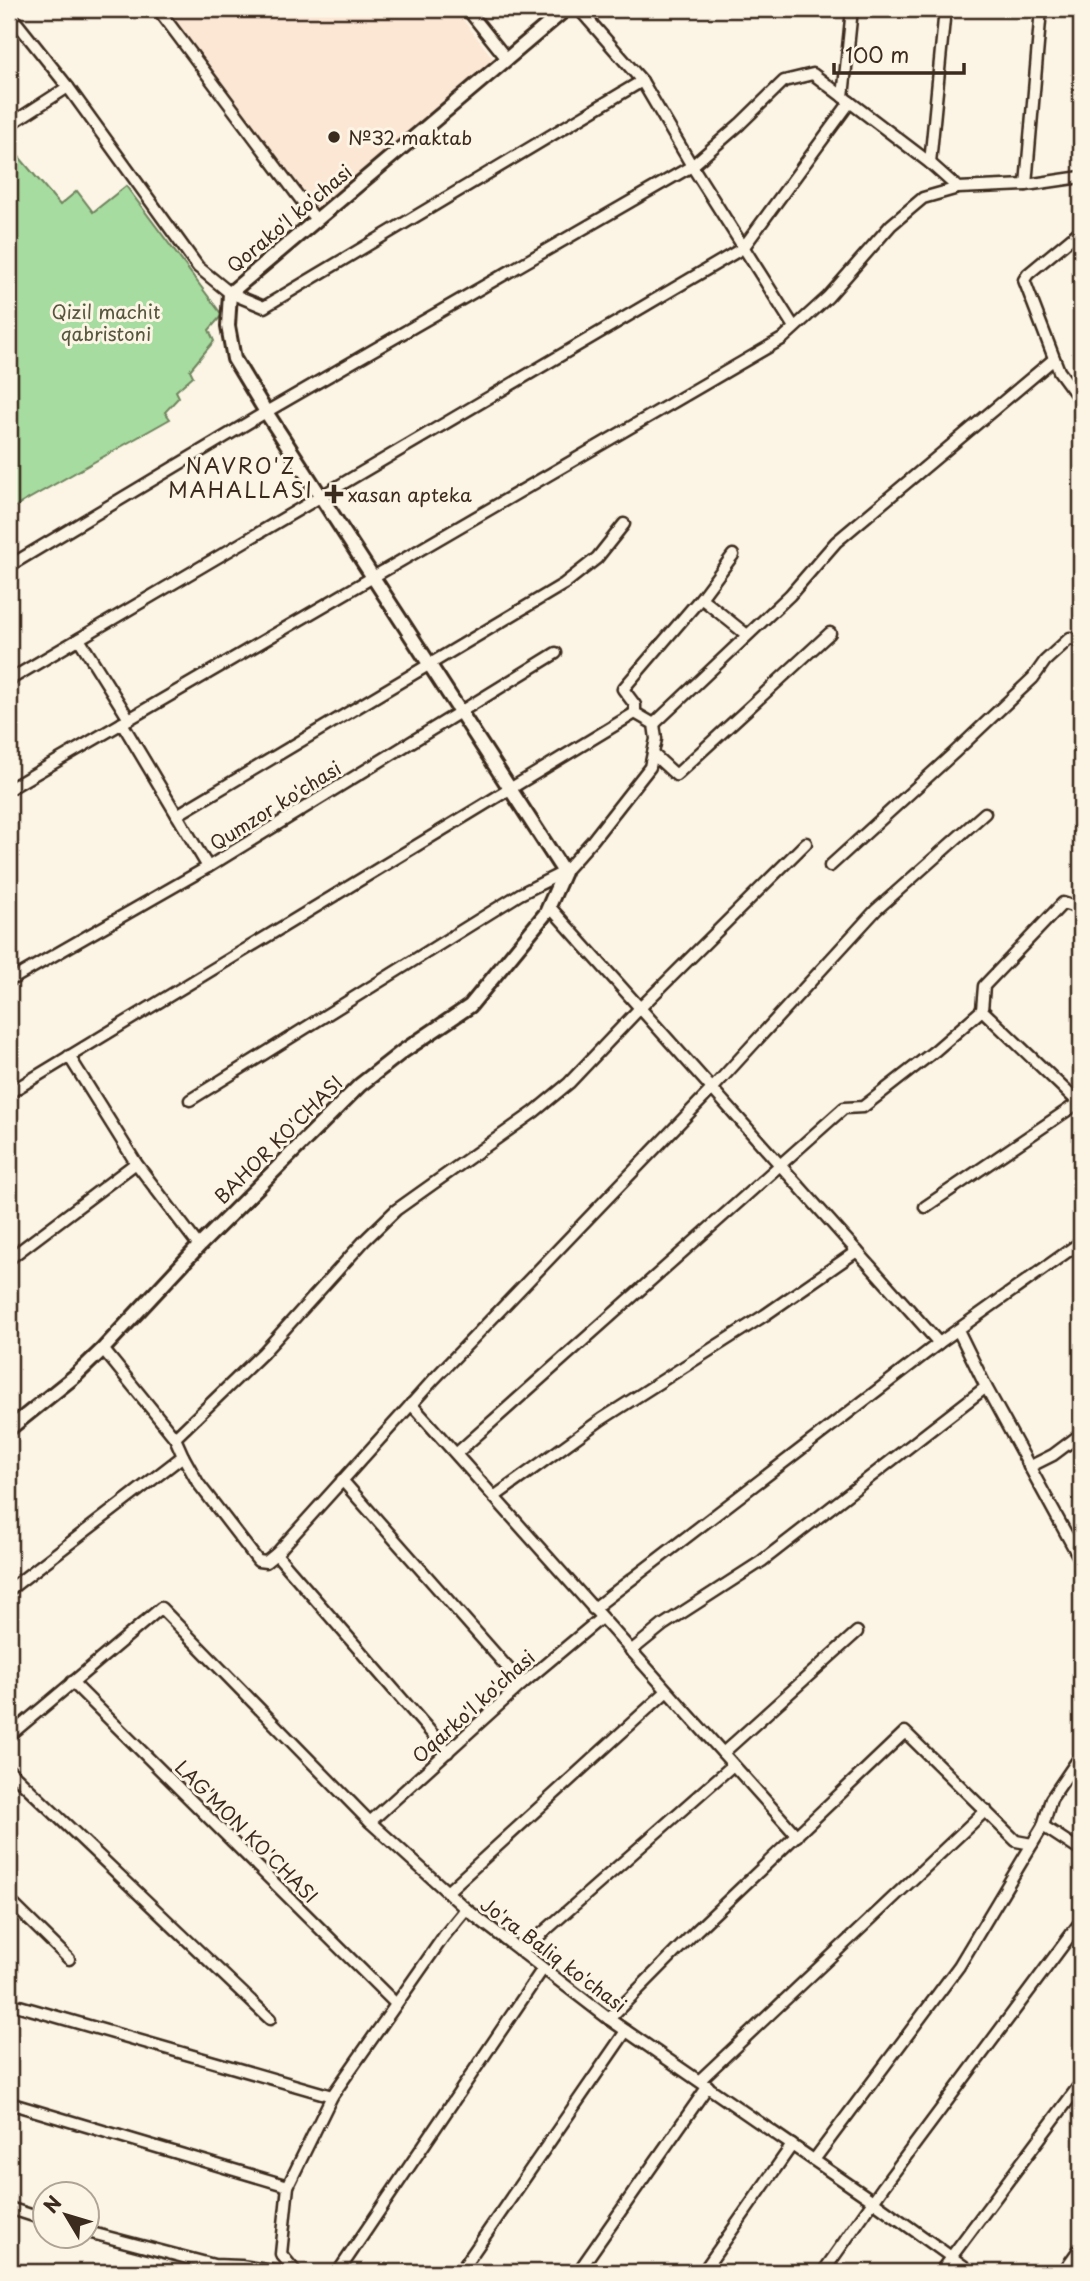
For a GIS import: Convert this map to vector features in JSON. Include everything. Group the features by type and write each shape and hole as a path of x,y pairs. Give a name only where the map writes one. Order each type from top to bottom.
{"street":[{"path":"158,9 316,220"},
{"path":"467,9 507,59"},
{"name":"Qorako'l ko'chasi","path":"230,293 566,9"},
{"path":"579,9 642,81 692,166 794,327"},
{"path":"9,681 743,247 847,100 852,9"},
{"path":"930,163 944,9"},
{"path":"1026,185 1041,9"},
{"path":"9,13 68,87 198,267 230,293 264,307 642,81"},
{"path":"9,566 266,412 692,166 784,81 813,74 930,163 958,188"},
{"path":"9,125 68,87"},
{"path":"9,789 770,346 828,296 891,225 923,198 958,188 1026,185 1081,177"},
{"path":"1081,230 1024,280 1059,372 1081,401"},
{"path":"230,293 228,326 234,359 564,873"},
{"path":"653,724 790,595 836,542 1054,359"},
{"path":"177,815 564,584 597,558 624,524"},
{"path":"635,713 635,705 623,689 701,598 733,555"},
{"path":"701,598 747,635"},
{"path":"653,754 676,775 830,633"},
{"path":"830,866 985,724 1070,638 1081,643"},
{"path":"79,639 208,867"},
{"name":"Qumzor ko'chasi","path":"9,981 208,867 556,653"},
{"path":"190,1100 520,894 564,873 650,767 656,739 653,724 635,713"},
{"path":"9,1093 635,713"},
{"path":"103,1349 175,1438 198,1483 258,1561 266,1562 411,1404 712,1089 876,910 985,813"},
{"path":"175,1438 263,1353 365,1240 396,1210 523,1120 569,1083 640,1008 806,843"},
{"name":"BAHOR KO'CHASI","path":"9,1429 75,1376 103,1349 199,1246 360,1085 402,1052 470,1006 549,906 564,873"},
{"path":"457,1453 844,1108 863,1107 982,1010 984,986 1063,903 1078,908 1081,904"},
{"path":"549,906 939,1343"},
{"path":"925,1207 1080,1104 982,1010"},
{"path":"69,1056 136,1163 199,1246"},
{"path":"9,1259 136,1163"},
{"path":"593,1609 939,1343 1081,1242"},
{"path":"494,1497 602,1419 765,1315 857,1251"},
{"path":"958,1330 1029,1468 1081,1561"},
{"path":"631,1651 663,1625 762,1561 986,1387"},
{"path":"411,1404 797,1836"},
{"path":"1029,1468 1053,1455 1081,1434"},
{"path":"9,1590 183,1456"},
{"path":"342,1480 522,1684"},
{"path":"276,1554 448,1752"},
{"name":"Jo'ra Baliq ko'chasi","path":"72,1682 161,1608 370,1822 466,1909 609,2019 972,2272"},
{"name":"Oqarko'l ko'chasi","path":"370,1822 522,1684 601,1618"},
{"path":"723,1753 858,1632"},
{"path":"9,1737 72,1682"},
{"name":"LAG'MON KO'CHASI","path":"72,1682 396,2004"},
{"path":"447,1892 667,1691"},
{"path":"609,2019 696,1931 905,1732 1016,1841 1032,1844"},
{"path":"814,2160 959,1966 1043,1826 1051,1799 1081,1755"},
{"path":"521,1952 733,1765"},
{"path":"9,1770 270,2020"},
{"path":"578,2272 704,2083 986,1810"},
{"path":"1043,1826 1081,1851"},
{"path":"9,1900 69,1959"},
{"path":"296,2272 281,2254 288,2186 332,2096 466,1909"},
{"path":"823,2272 1081,1921"},
{"path":"338,2272 542,1970"},
{"path":"9,2003 332,2096"},
{"path":"460,2272 626,2031"},
{"path":"940,2272 1081,2083"},
{"path":"9,2104 288,2186"},
{"path":"703,2272 792,2145"},
{"path":"9,2208 32,2215"},
{"path":"102,2236 214,2265 281,2272"},
{"path":"1063,2272 1081,2248"}],"shaded area":[{"name":"№32 maktab","path":"163,9 455,9 496,62 318,212"}],"green space":[{"name":"Qizil machit qabristoni","path":"9,145 60,205 77,191 93,212 126,186 222,315 209,330 214,341 190,370 193,376 176,391 179,397 165,412 170,419 9,510"}],"place":[{"name":"№32 maktab","path":"334,137"},
{"name":"xasan apteka","path":"334,494"}],"district":[{"name":"NAVRO'Z MAHALLASI","path":"241,477"}]}
